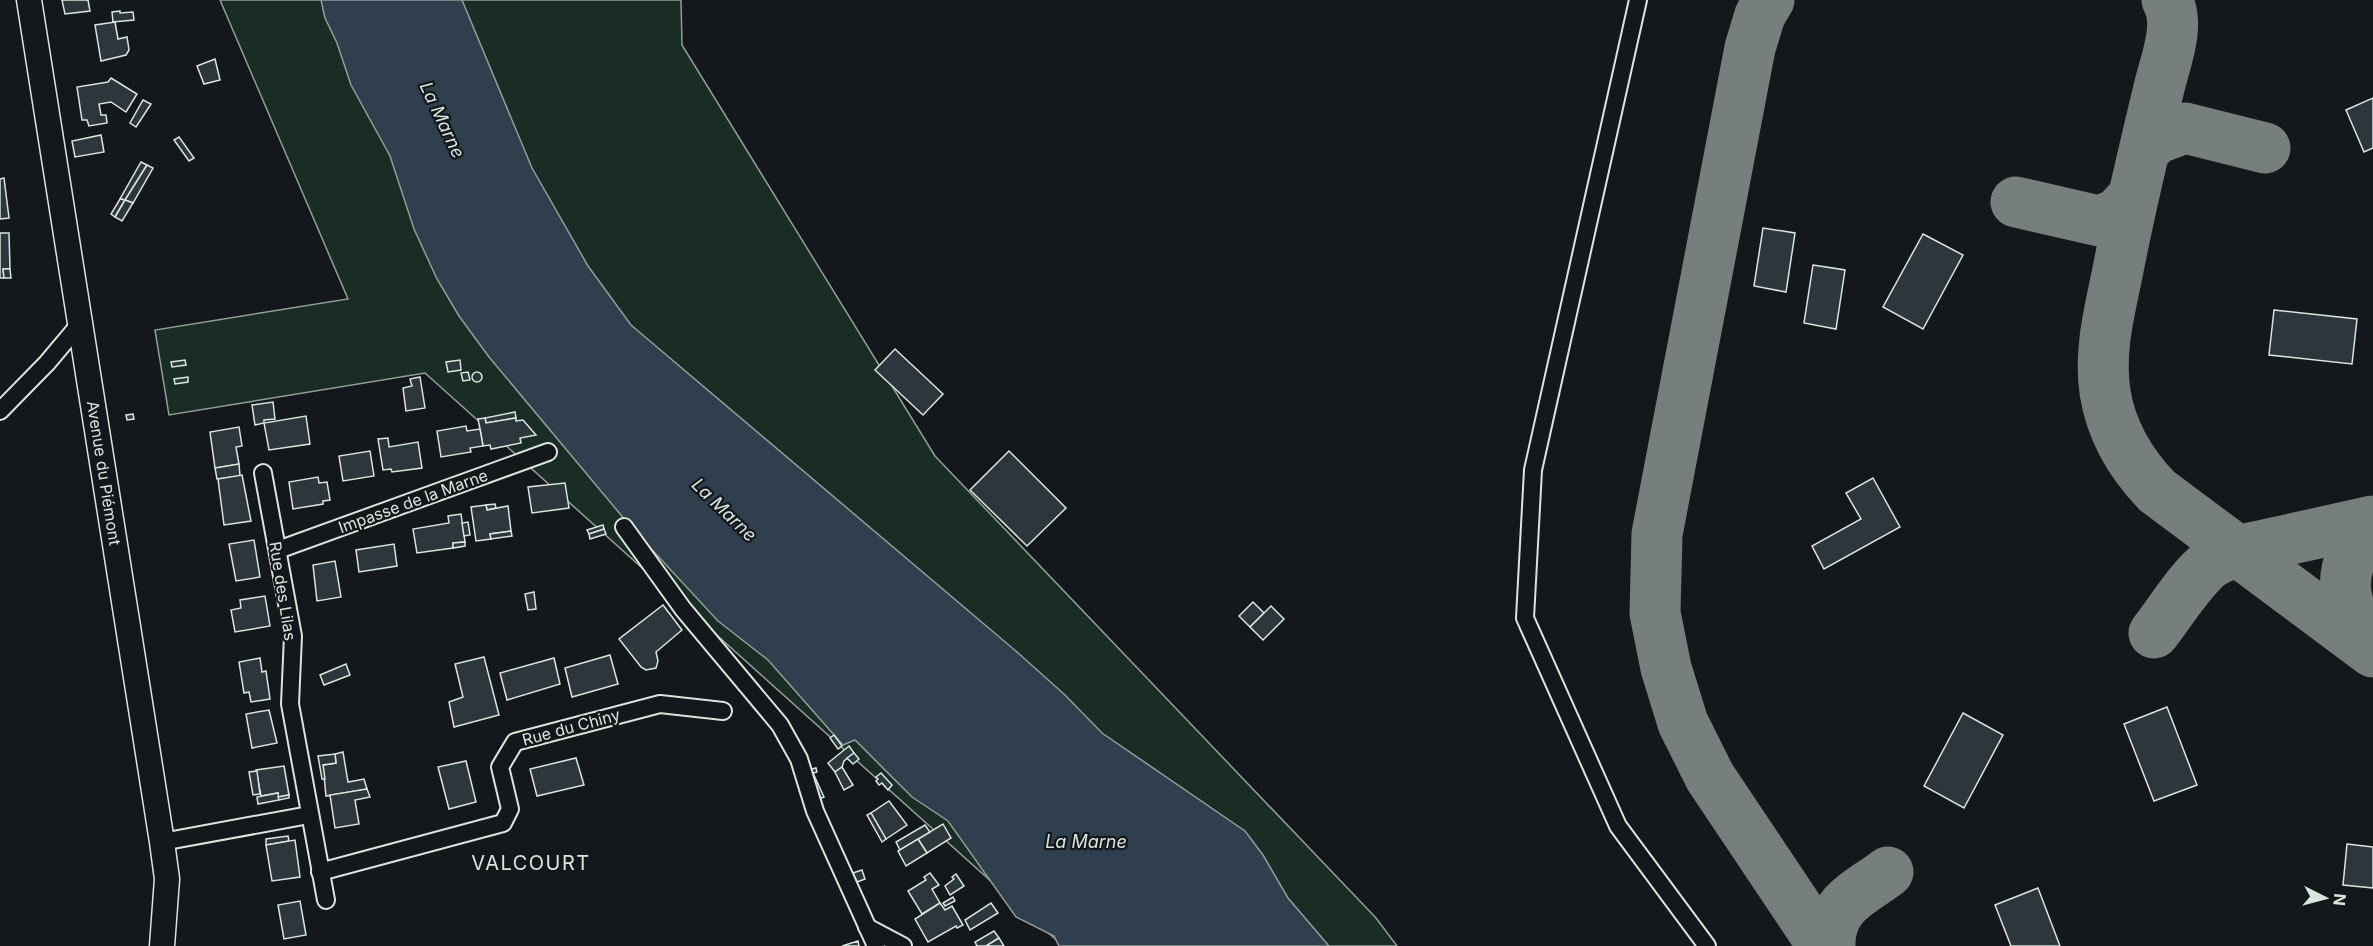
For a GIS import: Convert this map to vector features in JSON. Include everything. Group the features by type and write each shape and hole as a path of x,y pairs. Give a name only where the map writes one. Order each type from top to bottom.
{"main road":[{"name":"Avenue du Piémont","path":"29,0 162,842 167,879 162,946"}],"street":[{"path":"1638,0 1533,470 1525,618 1618,826 1707,946"},
{"path":"0,411 47,363 79,324"},
{"name":"Impasse de la Marne","path":"278,550 548,452"},
{"name":"Rue des Lilas","path":"263,473 293,636 290,704 326,900"},
{"path":"624,527 683,609 780,725 800,759 814,811 876,946"},
{"name":"Rue du Chiny","path":"320,872 503,823 510,809 500,767 515,742 660,704 723,711"},
{"path":"162,842 309,815"},
{"path":"867,927 903,946"}],"green space":[{"path":"220,0 681,0 682,45 935,456 1376,918 1397,946 1063,946 425,373 169,415 155,330 348,299"}],"water":[{"name":"La Marne","path":"321,0 462,0 532,168 588,266 631,325 1017,652 1065,695 1102,733 1245,831 1263,855 1288,898 1329,946 1059,946 1054,936 1016,917 948,821 912,797 855,740 843,745 768,660 718,621 631,527 489,357 459,316 437,279 414,229 390,156 351,85 337,43 325,18"}],"building":[{"path":"62,0 88,0 90,11 65,14"},
{"path":"120,11 120,13 133,12 134,20 113,22 112,12"},
{"path":"115,22 118,39 127,37 129,50 126,55 101,61 95,25"},
{"path":"215,59 220,80 204,84 197,66"},
{"path":"111,78 137,94 126,112 111,102 99,104 101,115 106,115 107,123 89,126 87,120 82,120 77,87 108,82"},
{"path":"2373,98 2373,148 2364,152 2346,110"},
{"path":"143,100 151,104 136,127 130,123"},
{"path":"101,135 104,152 75,157 72,141"},
{"path":"179,137 194,158 189,161 174,140"},
{"path":"141,162 147,165 125,200 120,199"},
{"path":"147,165 153,168 133,203 125,200"},
{"path":"4,178 9,218 0,219 0,179"},
{"path":"120,199 125,200 115,217 111,214"},
{"path":"125,200 133,203 122,221 115,217"},
{"path":"1763,228 1795,233 1786,292 1754,286"},
{"path":"0,233 9,233 10,269 3,269 4,278 0,278"},
{"path":"1923,234 1963,255 1923,329 1883,307"},
{"path":"1813,265 1845,270 1836,329 1804,323"},
{"path":"3,269 10,269 11,278 4,278"},
{"path":"2274,310 2357,319 2352,364 2269,355"},
{"path":"895,349 943,394 923,415 875,370"},
{"path":"185,360 186,365 172,367 171,362"},
{"path":"460,360 461,370 448,372 446,362"},
{"path":"468,372 470,380 463,381 461,373"},
{"path":"477,372 482,377 477,382 472,377"},
{"path":"188,377 188,382 175,384 174,379"},
{"path":"420,377 425,408 406,411 403,388 412,386 410,379"},
{"path":"273,402 275,419 264,420 264,423 255,425 252,405"},
{"path":"515,412 516,418 486,423 485,418"},
{"path":"133,414 134,419 127,420 126,415"},
{"path":"306,416 310,444 269,450 264,423"},
{"path":"485,418 486,423 516,418 516,421 523,420 536,435 520,438 521,443 491,449 490,445 483,446 478,419"},
{"path":"466,426 467,431 480,429 483,446 470,448 471,452 441,457 437,431"},
{"path":"239,427 242,446 236,447 239,464 215,468 210,432"},
{"path":"388,438 389,447 418,442 422,468 392,472 391,469 383,470 378,439"},
{"path":"370,451 374,476 343,481 339,456"},
{"path":"1009,451 1066,508 1027,546 970,490"},
{"path":"239,464 240,476 217,479 215,468"},
{"path":"242,475 251,521 224,525 218,479"},
{"path":"318,477 319,483 327,482 330,500 323,501 323,504 293,509 289,482"},
{"path":"1873,478 1900,527 1824,569 1812,546 1861,519 1846,493"},
{"path":"565,483 569,508 532,513 528,487"},
{"path":"495,504 496,508 487,510 486,505"},
{"path":"486,505 487,510 508,506 511,531 490,534 491,539 476,541 471,507"},
{"path":"461,514 465,542 453,543 453,548 417,553 413,529 449,523 448,516"},
{"path":"468,522 470,535 464,536 462,523"},
{"path":"603,525 604,529 589,534 587,530"},
{"path":"604,529 606,534 590,539 589,534"},
{"path":"511,531 512,536 491,539 490,534"},
{"path":"254,540 260,577 236,581 229,544"},
{"path":"465,542 465,546 453,548 453,543"},
{"path":"394,544 397,566 359,572 356,550"},
{"path":"335,561 341,597 317,601 313,565"},
{"path":"534,592 536,609 528,610 525,594"},
{"path":"265,596 270,626 235,632 231,610 241,608 240,600"},
{"path":"1253,602 1264,613 1250,627 1239,616"},
{"path":"663,605 682,630 656,652 658,661 656,668 646,670 641,667 619,639"},
{"path":"1271,606 1284,619 1263,640 1250,627"},
{"path":"610,655 618,684 572,697 565,668"},
{"path":"484,657 499,715 454,727 449,702 463,697 455,664"},
{"path":"260,658 262,672 266,671 270,699 251,702 249,692 244,693 239,662"},
{"path":"554,658 560,684 507,700 500,673"},
{"path":"346,664 350,675 324,685 320,675"},
{"path":"2167,707 2197,785 2154,801 2124,724"},
{"path":"269,710 277,743 252,748 246,714"},
{"path":"1963,713 2003,735 1964,808 1924,786"},
{"path":"834,735 842,746 838,749 830,738"},
{"path":"849,746 854,753 835,772 828,763"},
{"path":"343,752 348,782 364,779 367,789 326,796 323,765 336,763 335,754"},
{"path":"854,753 859,759 853,764 847,758"},
{"path":"335,754 336,763 323,765 325,779 322,779 318,756"},
{"path":"576,758 584,785 537,796 530,769"},
{"path":"466,761 476,802 449,809 438,767"},
{"path":"284,766 289,795 278,797 278,793 261,796 256,770"},
{"path":"842,767 853,785 844,790 835,772"},
{"path":"816,768 817,772 813,773 824,797 819,799 808,770"},
{"path":"257,771 260,794 253,795 249,772"},
{"path":"881,773 892,785 888,790 882,783 879,785 876,781 878,779 876,777"},
{"path":"367,789 370,797 355,800 359,824 335,828 330,795"},
{"path":"278,793 279,800 258,804 257,797"},
{"path":"289,795 289,798 279,800 278,797"},
{"path":"889,801 907,825 886,839 871,813"},
{"path":"871,813 886,839 882,842 867,815"},
{"path":"943,824 951,838 927,853 918,839"},
{"path":"925,825 930,832 900,850 896,842"},
{"path":"288,836 289,841 266,845 266,839"},
{"path":"918,839 927,853 906,866 898,851"},
{"path":"295,840 300,877 272,881 266,845"},
{"path":"2347,844 2373,847 2373,888 2343,885"},
{"path":"862,870 865,879 857,882 853,873"},
{"path":"930,873 939,885 932,889 940,903 922,914 908,891 926,880 924,877"},
{"path":"956,874 964,886 950,895 945,886 954,879 952,877"},
{"path":"2038,888 2060,946 2011,946 1995,905"},
{"path":"953,897 955,901 945,906 943,903"},
{"path":"300,901 306,935 284,939 278,905"},
{"path":"940,903 945,910 952,906 963,925 957,928 956,926 928,942 915,919"},
{"path":"991,903 998,913 970,930 965,920"},
{"path":"994,931 999,938 986,946 977,946 975,942"},
{"path":"999,938 1004,946 986,946"},
{"path":"858,941 859,946 842,946"}],"taxiway":[{"path":"1769,0 1760,15 1750,48 1657,534 1655,613 1666,668 1683,723 1710,777 1823,946"},
{"path":"2167,0 2171,10 2171,44 2132,204 2106,333 2103,377 2112,420 2130,457 2157,491 2373,652"},
{"path":"2145,150 2156,139 2185,128 2265,148"},
{"path":"2016,202 2099,221 2117,214 2133,197"},
{"path":"2154,633 2196,577 2211,563 2237,551 2373,521"},
{"path":"2373,529 2360,543 2351,558 2346,573 2346,588 2348,604 2354,619 2373,650"},
{"path":"1830,946 1831,932 1840,910 1848,901 1888,872"}],"district":[{"name":"VALCOURT","path":"531,863"}]}
